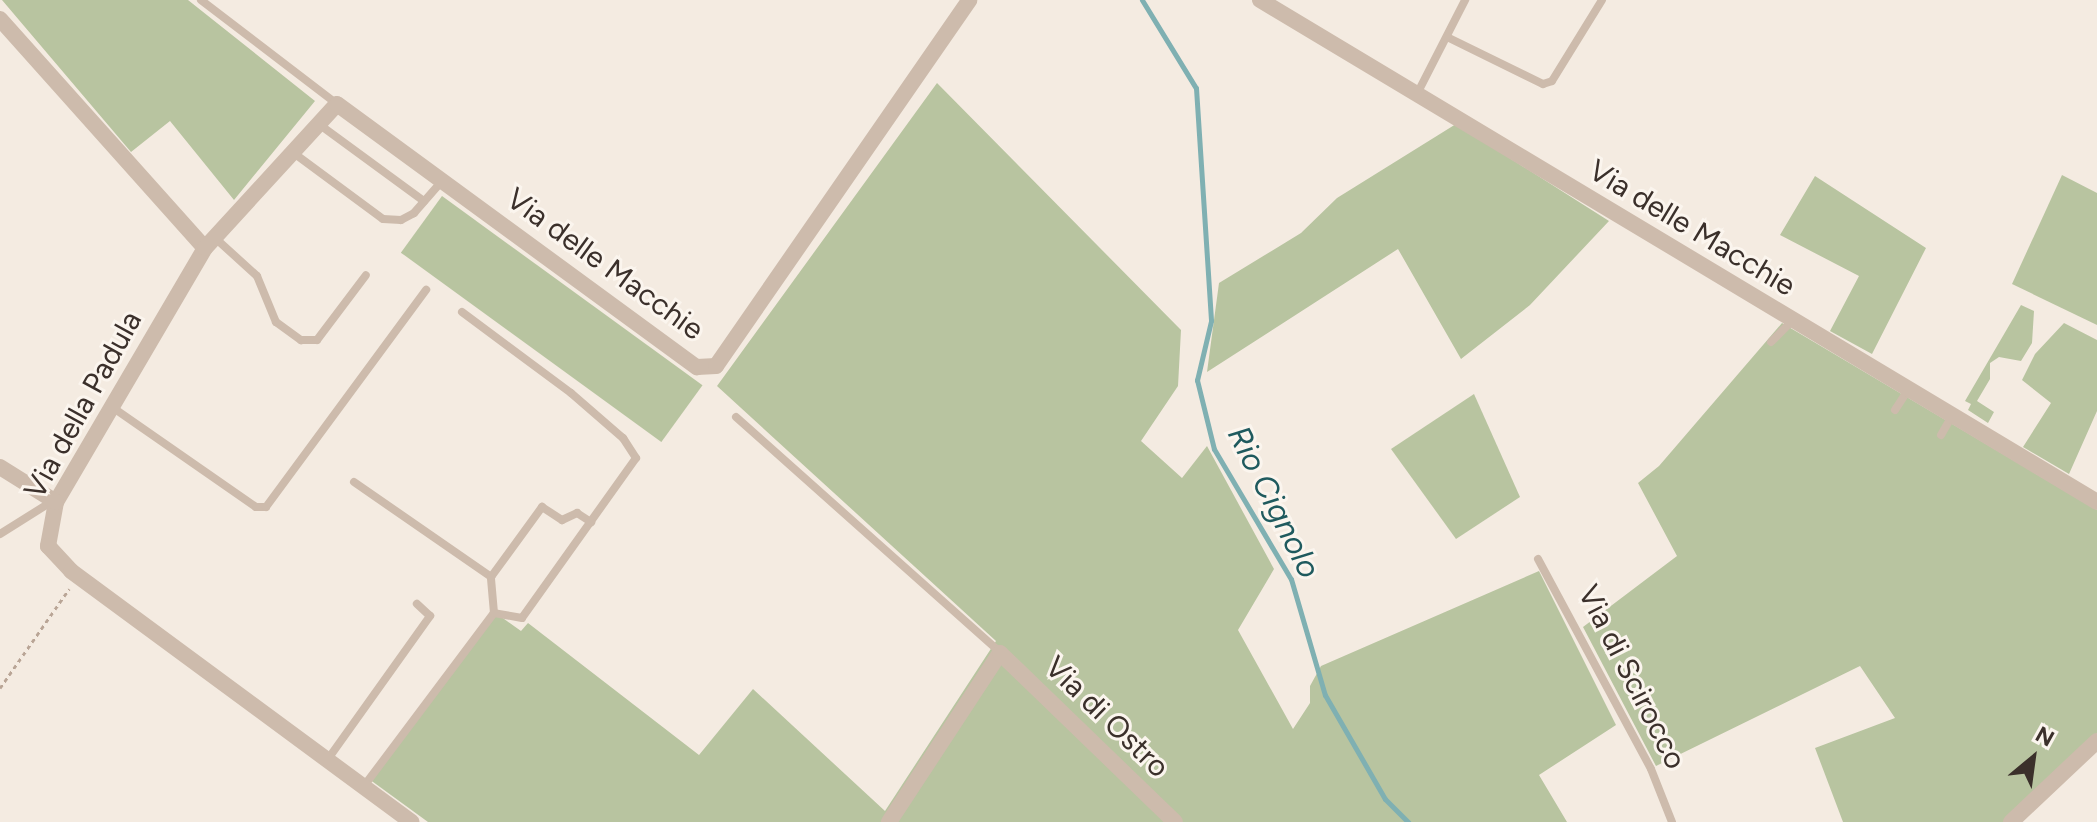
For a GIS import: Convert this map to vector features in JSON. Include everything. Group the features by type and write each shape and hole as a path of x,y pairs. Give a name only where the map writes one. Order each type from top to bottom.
{"street":[{"name":"Via delle Macchie","path":"337,104 697,367 716,366 969,0"},
{"name":"Via delle Macchie","path":"1260,0 1908,390 1952,416 1999,438 2097,502"},
{"path":"0,19 209,242 274,167 295,154 337,104"},
{"name":"Via della Padula","path":"209,242 56,502 48,546 78,576 412,822"},
{"path":"0,467 56,502"},
{"name":"Via di Ostro","path":"889,822 1001,651 1175,822"},
{"path":"2011,822 2097,741"}],"lane":[{"name":"Via delle Macchie","path":"201,0 337,104"},
{"path":"1417,95 1465,0"},
{"path":"1447,37 1543,84 1552,81 1602,0"},
{"path":"320,125 424,201"},
{"path":"295,154 383,219 401,220 424,201 442,180"},
{"path":"209,242 257,276 276,322 301,340 317,340 366,275"},
{"path":"111,407 256,507 266,507 426,290"},
{"path":"462,312 571,393 623,438 636,458 522,618 494,613"},
{"path":"1771,342 1792,321"},
{"path":"1895,410 1908,390"},
{"path":"1941,435 1952,416"},
{"path":"736,417 1001,651"},
{"path":"354,482 491,577"},
{"path":"0,534 42,504 56,502"},
{"path":"364,786 494,613 491,577 542,507 562,520 577,513 591,522"},
{"name":"Via di Scirocco","path":"1538,559 1651,769 1672,822"},
{"path":"328,759 430,616 417,604"}],"path":[{"path":"0,688 78,576"}],"green space":[{"path":"2,0 188,0 315,101 234,200 170,121 131,152"},
{"path":"937,83 1181,330 1178,386 1141,441 1182,478 1207,446 1274,569 1238,630 1293,729 1310,703 1310,686 1321,666 1539,571 1616,725 1539,775 1567,822 428,822 369,779 493,611 521,631 528,623 699,755 753,689 885,811 996,641 717,386"},
{"path":"1456,124 1609,221 1530,305 1461,359 1398,249 1207,372 1219,283 1301,233 1337,198"},
{"path":"2062,175 2097,193 2097,325 2012,284"},
{"path":"1815,176 1926,248 1872,354 1830,331 1859,276 1780,235"},
{"path":"442,196 703,385 661,442 401,253"},
{"path":"2021,305 2034,311 2032,343 2021,361 1999,357 1990,363 1990,379 1977,401 1994,412 1988,423 1968,410 1971,404 1965,401"},
{"path":"1782,323 2097,510 2097,733 2005,822 1843,822 1815,748 1895,718 1860,666 1656,766 1583,627 1677,556 1638,483 1659,466"},
{"path":"2064,323 2097,340 2097,411 2069,474 2023,447 2051,403 2022,380 2035,354"},
{"path":"1474,394 1520,497 1456,539 1391,449"}],"waterway":[{"name":"Rio Cignolo","path":"1142,0 1196,88 1211,321 1197,380 1214,449 1291,579 1325,695 1385,799 1408,822"}]}
